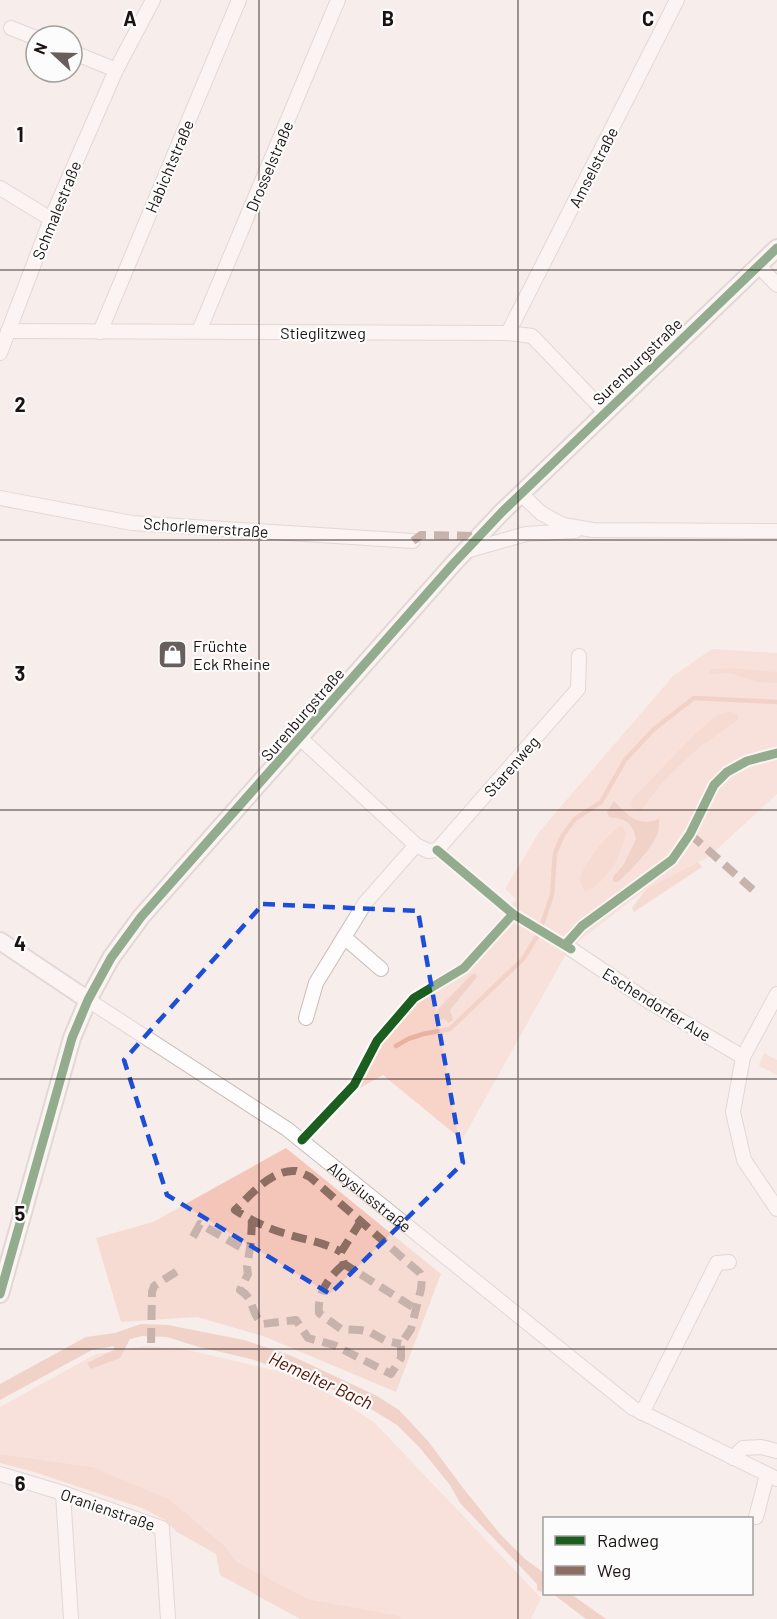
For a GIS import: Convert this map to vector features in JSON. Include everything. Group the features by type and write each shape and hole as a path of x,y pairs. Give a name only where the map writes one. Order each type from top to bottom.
{"street":[{"name":"Schmalestraße","path":"0,353 51,219 116,69 153,0"},
{"name":"Habichtstraße","path":"100,332 239,0"},
{"name":"Drosselstraße","path":"200,331 338,0"},
{"name":"Amselstraße","path":"508,333 677,0"},
{"path":"11,28 24,33"},
{"path":"84,57 116,69"},
{"path":"0,188 51,219"},
{"name":"Surenburgstraße","path":"0,1294 72,1038 88,1000 111,958 141,917 502,512 777,248"},
{"path":"759,266 777,285"},
{"name":"Stieglitzweg","path":"8,331 508,333 532,336 605,412"},
{"path":"521,494 541,513 562,525 593,530"},
{"name":"Schorlemerstraße","path":"0,498 132,523 413,542"},
{"path":"466,551 526,534 593,530 777,531"},
{"name":"Starenweg","path":"416,845 428,851 437,850 578,689 579,656"},
{"path":"300,738 416,845 364,903 316,983 306,1018"},
{"path":"344,937 381,969"},
{"name":"Aloysiusstraße","path":"0,941 287,1129 633,1408 772,1477 756,1517"},
{"name":"Eschendorfer Aue","path":"572,949 648,1001 743,1057"},
{"path":"777,994 743,1057 733,1112 744,1160 777,1209"},
{"path":"642,1413 717,1263 729,1262"},
{"path":"733,1458 742,1448 760,1447 777,1451"},
{"name":"Oranienstraße","path":"0,1474 63,1493 162,1528 168,1619"},
{"path":"63,1493 71,1619"}],"highlighted area":[{"path":"263,904 418,911 463,1163 330,1294 167,1195 124,1060"}],"shaded area":[{"path":"712,649 777,653 777,794 710,856 646,889 579,941 566,954 462,1140 383,1075 356,1090 349,1084 374,1039 412,996 461,965 514,909 511,906 516,899 505,889 539,832 673,676"},
{"path":"730,668 777,672 777,683 758,682 729,673 709,674 711,669"},
{"path":"730,711 738,715 738,720 701,746 680,765 663,782 640,812 634,810 631,805 633,798 696,733 717,715"},
{"path":"621,825 626,831 613,867 601,881 585,892 579,879 583,871 602,843"},
{"path":"698,862 702,867 634,912 632,908 646,889"},
{"path":"764,1053 777,1060 777,1075 759,1066"},
{"path":"286,1148 441,1274 396,1392 263,1336 197,1317 121,1322 96,1238 153,1222"},
{"path":"145,1346 180,1348 298,1376 374,1422 541,1598 531,1619 404,1619 396,1615 308,1599 237,1562 226,1547 169,1499 93,1467 0,1454 0,1407 96,1354"},
{"path":"0,1454 93,1467 169,1499 226,1547 237,1562 308,1599 396,1615 404,1619 300,1619 220,1575 216,1554 177,1532 163,1519 142,1508 0,1463"}],"water":[{"path":"614,801 639,821 659,819 658,833 651,846 618,882 613,882 613,877 624,864 636,839 627,822 609,817 607,812"},
{"path":"472,974 476,974 477,977 450,1010 453,1020 448,1023 447,1020 440,1019 436,1015 438,1009"},
{"name":"Hemelter Bach","path":"141,1324 168,1325 244,1340 292,1356 377,1396 399,1410 428,1441 500,1534 525,1559 543,1572 542,1592 537,1590 537,1584 460,1503 450,1485 420,1448 397,1425 371,1409 348,1400 320,1381 307,1379 251,1359 167,1337 142,1336 130,1339 120,1358 91,1369 87,1363 114,1350 114,1346 92,1350 0,1400 0,1384 86,1337 115,1333"},
{"path":"554,1595 572,1595 606,1619 586,1619"}],"waterway":[{"path":"396,1046 423,1034 450,1029 523,959 539,933 552,895 555,853 563,835 575,819 601,802 625,760 654,729 694,698 777,702"}],"marked path":[{"path":"413,541 421,535 479,536"},
{"path":"690,834 753,890"},
{"path":"252,1220 251,1241 247,1267 248,1274 240,1290 248,1298 259,1320 263,1324 296,1320 308,1338 334,1345 391,1374 401,1358 401,1344 411,1329 421,1289 420,1273 310,1177 298,1171 278,1174 235,1210 273,1230 321,1243 341,1252"},
{"path":"361,1221 341,1252 344,1264 416,1309"},
{"path":"193,1237 200,1224 249,1252"},
{"path":"344,1264 322,1291 319,1313 341,1329 370,1332 386,1341 401,1344"},
{"path":"151,1343 154,1286 182,1268"}],"cycle path":[{"path":"0,1294 72,1038 88,1000 111,958 141,917 453,564 502,512 777,248"},
{"path":"565,945 582,926 672,860 690,834 714,785 727,772 747,761 777,753"},
{"path":"437,850 513,914 571,949"},
{"path":"302,1140 354,1085 377,1041 414,998 464,968 513,914"}],"place":[{"name":"Früchte Eck Rheine","path":"172,654"}]}
